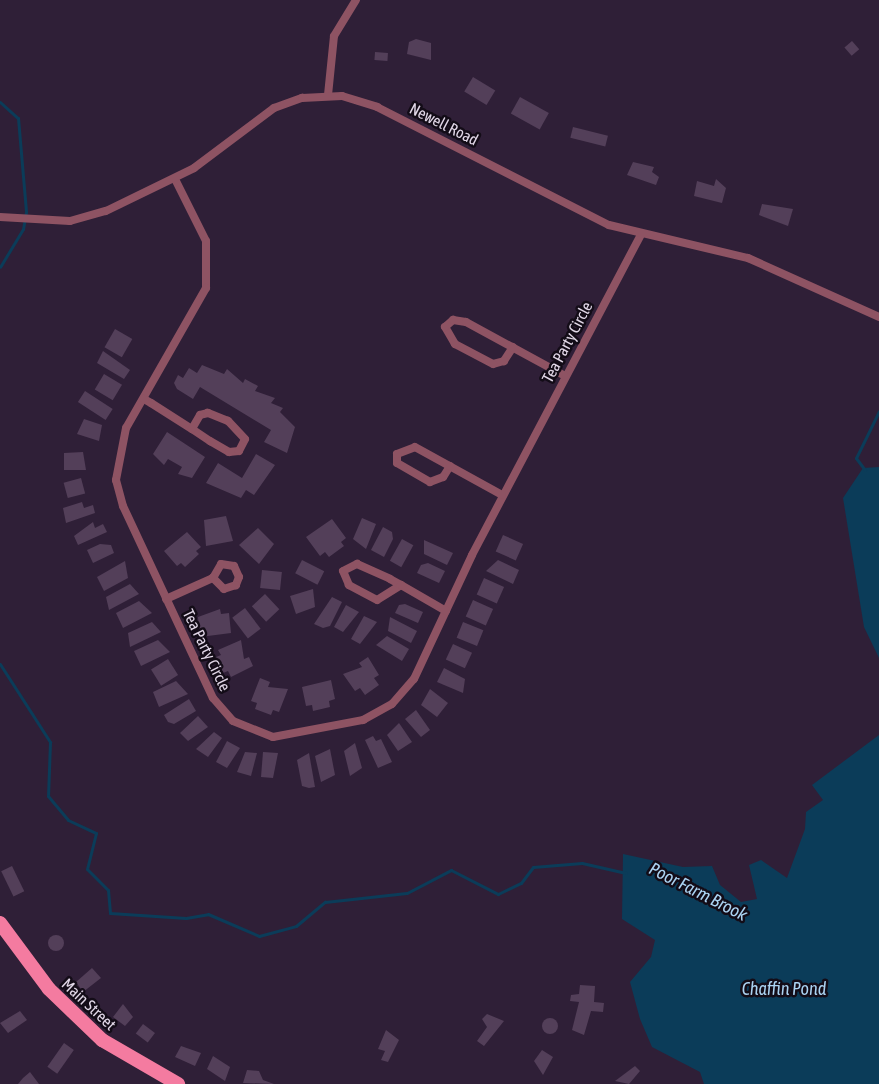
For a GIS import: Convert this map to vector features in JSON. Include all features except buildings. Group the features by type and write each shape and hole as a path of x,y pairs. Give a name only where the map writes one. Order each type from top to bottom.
{"main road":[{"name":"Main Street","path":"0,923 36,973 102,1040 178,1084"}],"street":[{"path":"328,95 334,36 356,0"},
{"name":"Newell Road","path":"0,217 32,220 89,217 175,179 261,115 288,102 328,95 377,107 609,225 641,235 748,258 879,317"},
{"name":"Tea Party Circle","path":"175,179 206,241 208,276 199,307 122,436 116,480 123,506 222,711 248,729 281,737 347,726 392,704 419,672 502,495 641,235"},
{"path":"513,347 504,361 493,364 455,344 445,327 453,320 466,322 513,347 565,376"},
{"path":"144,399 192,429 229,452 239,451 245,439 228,421 208,413 200,415 192,429"},
{"path":"450,466 443,477 430,482 398,463 397,454 415,447 450,466 502,495"},
{"path":"401,585 377,600 349,585 343,571 357,564 401,585 446,611"},
{"path":"166,599 213,578"}],"water":[{"path":"879,467 879,658 864,627 843,498 863,468"},
{"name":"Chaffin Pond","path":"879,735 879,1084 704,1084 700,1072 652,1047 640,1019 630,982 651,957 655,940 622,919 623,854 683,867 712,866 720,885 741,902 757,899 749,865 761,860 787,878 805,829 806,812 823,800 812,785"}],"waterway":[{"name":"Poor Farm Brook","path":"0,102 18,118 26,212 23,229 0,267"},
{"path":"865,470 856,458 879,411"},
{"name":"Poor Farm Brook","path":"0,664 50,742 48,796 68,820 96,833 87,869 108,890 110,913 186,918 208,914 259,936 296,926 325,902 407,893 451,870 498,894 521,883 533,867 582,863 626,873"}]}
